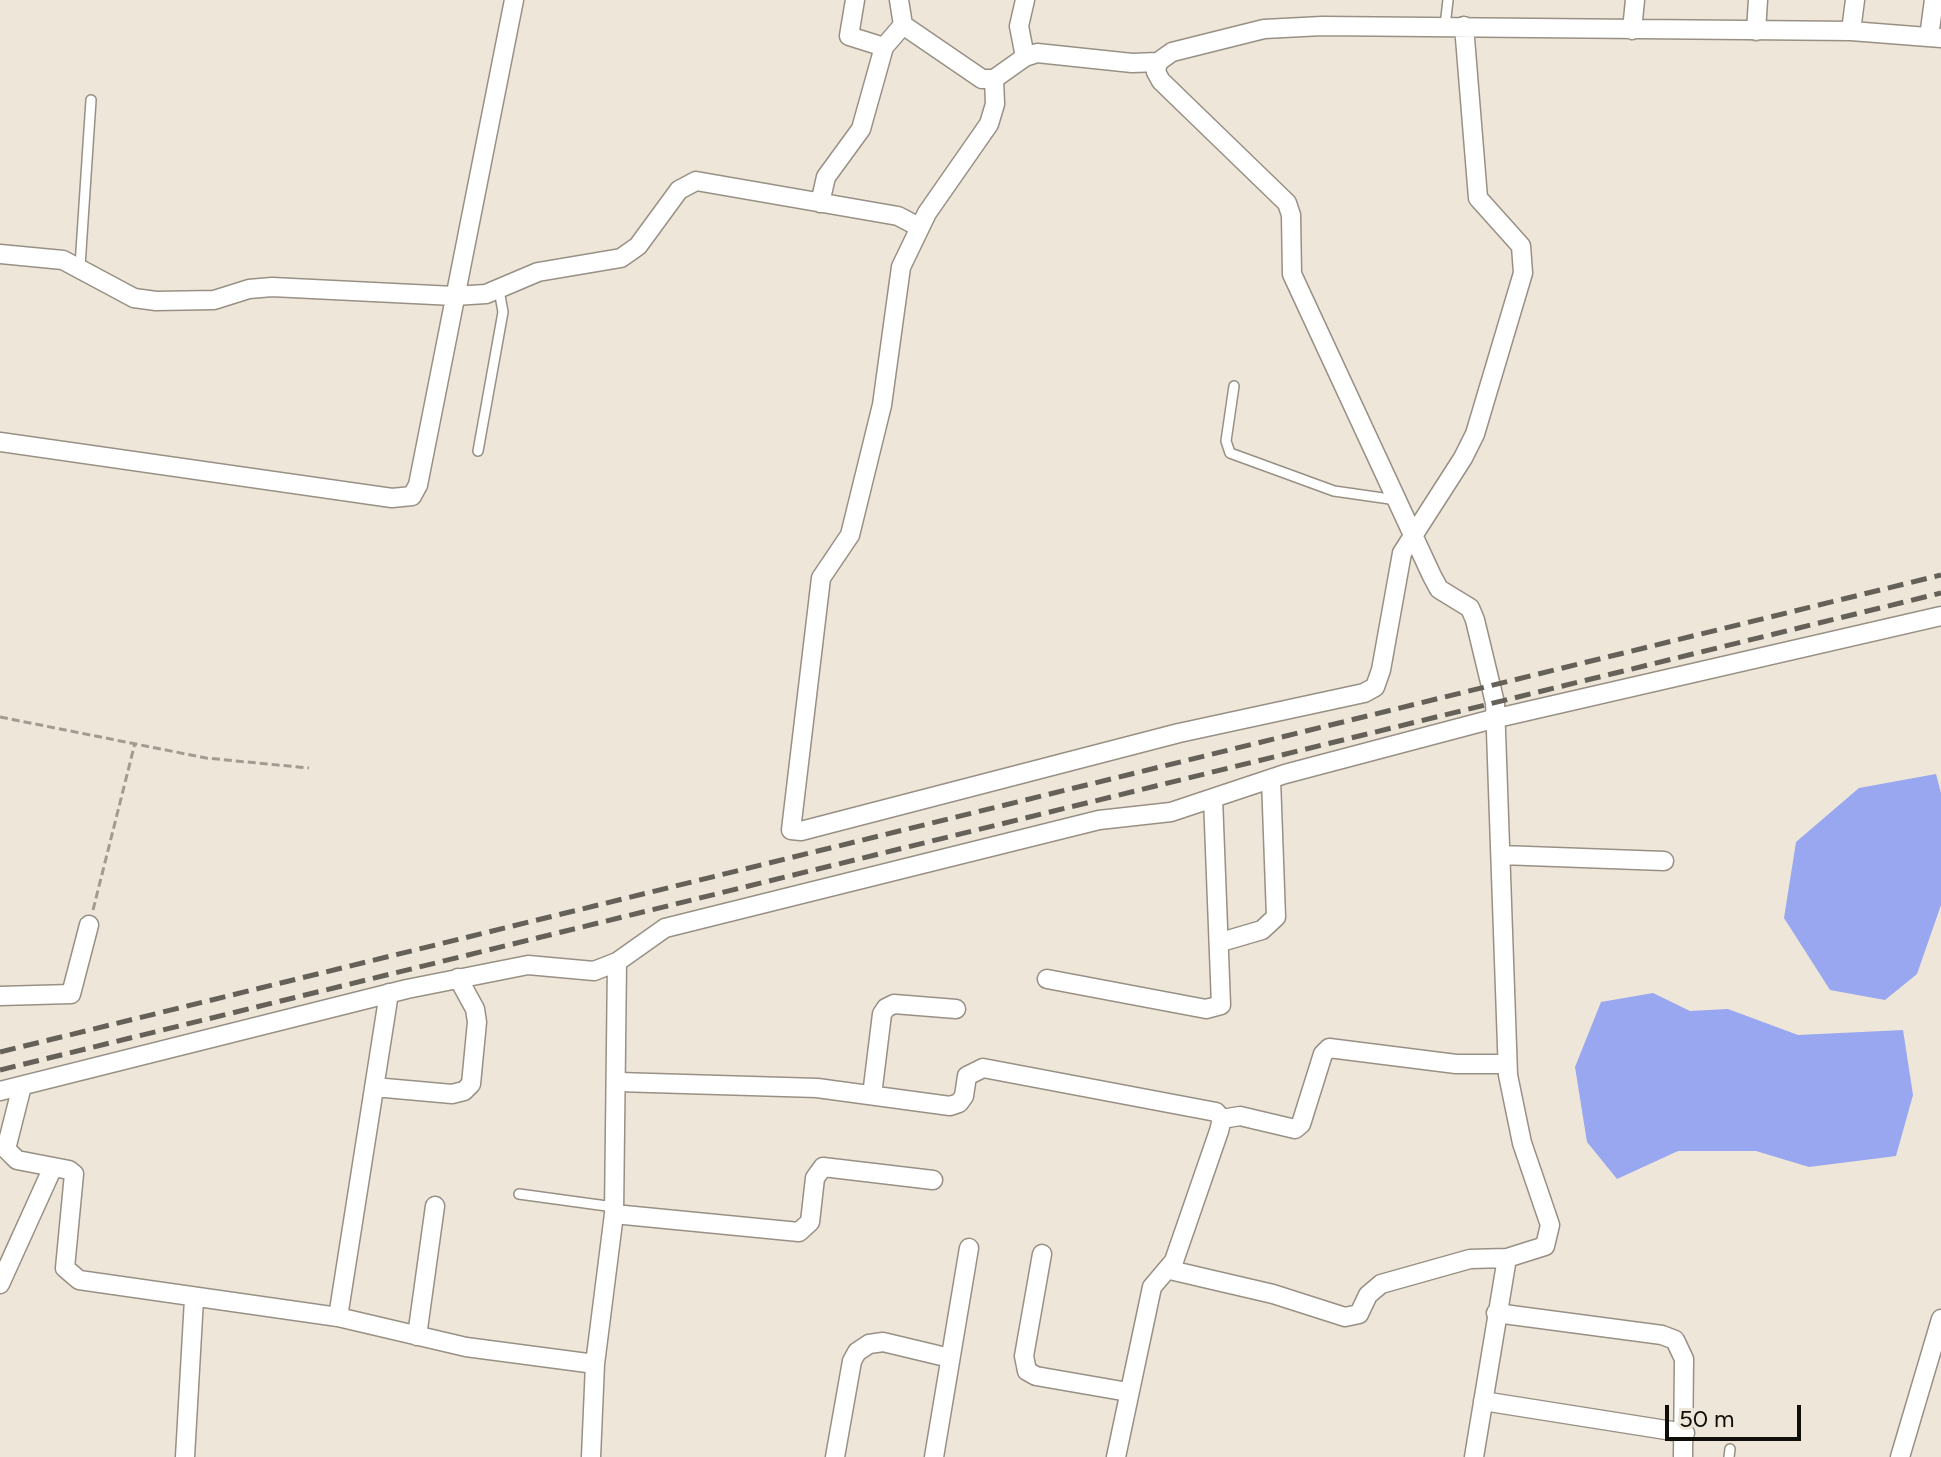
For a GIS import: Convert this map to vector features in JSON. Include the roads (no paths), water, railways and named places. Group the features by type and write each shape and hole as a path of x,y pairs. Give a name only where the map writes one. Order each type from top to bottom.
{"street":[{"path":"0,442 403,499 412,496 418,485 514,0"},
{"path":"855,0 849,36 884,47"},
{"path":"899,0 903,25 982,79 994,79 1025,57 1037,53 1132,63 1158,62 1172,52 1264,29 1464,26 1851,31 1935,37 1934,0"},
{"path":"1025,0 1019,26 1025,57"},
{"path":"1632,30 1635,0"},
{"path":"1756,31 1758,0"},
{"path":"1851,31 1855,0"},
{"path":"820,203 826,177 861,129 884,47 903,25"},
{"path":"994,79 995,104 989,124 919,227 901,267 882,405 850,535 821,578 791,830 801,831 996,783 1179,733 1364,693 1379,681 1398,564 1412,534 1463,458 1475,434 1523,273 1521,246 1478,198 1464,26"},
{"path":"1158,62 1156,72 1161,81 1287,203 1291,215 1292,274 1439,589 1470,608 1475,620 1495,703 1493,719 1501,855 1507,1064 1522,1143 1550,1225 1545,1246 1507,1258 1470,1259 1381,1284 1368,1295 1359,1314 1345,1317 1273,1294 1170,1270"},
{"path":"0,254 63,260 80,266 134,298 156,301 214,300 249,289 272,287 454,296 499,290 538,272 621,258 632,252 687,183 706,181 898,216 919,227"},
{"path":"0,1091 458,978 540,964 594,971 617,962 665,928 1099,820 1171,812 1271,779 1493,719 1941,616"},
{"path":"1221,942 1262,930 1276,917 1271,779"},
{"path":"1047,979 1217,1009 1223,998 1213,798"},
{"path":"1501,855 1664,861"},
{"path":"0,996 71,994 89,925"},
{"path":"591,1457 595,1364 614,1210 618,1082 617,962"},
{"path":"374,1087 452,1094 471,1084 477,1022 475,1009 458,978"},
{"path":"338,1317 389,993"},
{"path":"872,1095 882,1014 886,1008 894,1004 956,1009"},
{"path":"1222,1119 1240,1116 1295,1129 1301,1124 1323,1054 1329,1048 1456,1064 1507,1064"},
{"path":"618,1082 817,1088 950,1106 959,1103 964,1096 967,1076 983,1068 1205,1108 1216,1112 1222,1119"},
{"path":"22,1086 6,1149 17,1160 69,1170 75,1182 65,1260 69,1275 79,1280 194,1299 338,1317 466,1347 595,1364"},
{"path":"1116,1457 1152,1287 1170,1270 1222,1119"},
{"path":"0,1284 53,1167"},
{"path":"614,1210 799,1232 810,1222 815,1178 823,1167 933,1180"},
{"path":"417,1336 435,1206"},
{"path":"934,1457 969,1248"},
{"path":"1042,1254 1024,1356 1027,1371 1036,1376 1128,1392"},
{"path":"1474,1457 1507,1258"},
{"path":"185,1457 194,1299"},
{"path":"1496,1313 1662,1335 1675,1340 1684,1359 1683,1457"},
{"path":"1900,1457 1941,1319"},
{"path":"835,1457 852,1361 857,1352 869,1344 883,1342 950,1358"},
{"path":"1483,1401 1685,1433"}],"lane":[{"path":"1445,26 1448,0"},
{"path":"80,266 91,100"},
{"path":"478,451 503,312 499,290"},
{"path":"1234,386 1226,441 1230,453 1334,491 1397,500"},
{"path":"519,1194 614,1210"}],"water":[{"path":"1936,774 1941,793 1941,905 1917,974 1885,1000 1830,990 1784,918 1796,842 1859,788"},
{"path":"1653,993 1690,1011 1728,1009 1798,1035 1903,1030 1913,1095 1896,1156 1809,1167 1756,1151 1678,1151 1617,1179 1587,1142 1575,1067 1601,1002"}],"railway":[{"path":"0,1052 1941,575"},
{"path":"0,1070 1941,593"}]}
